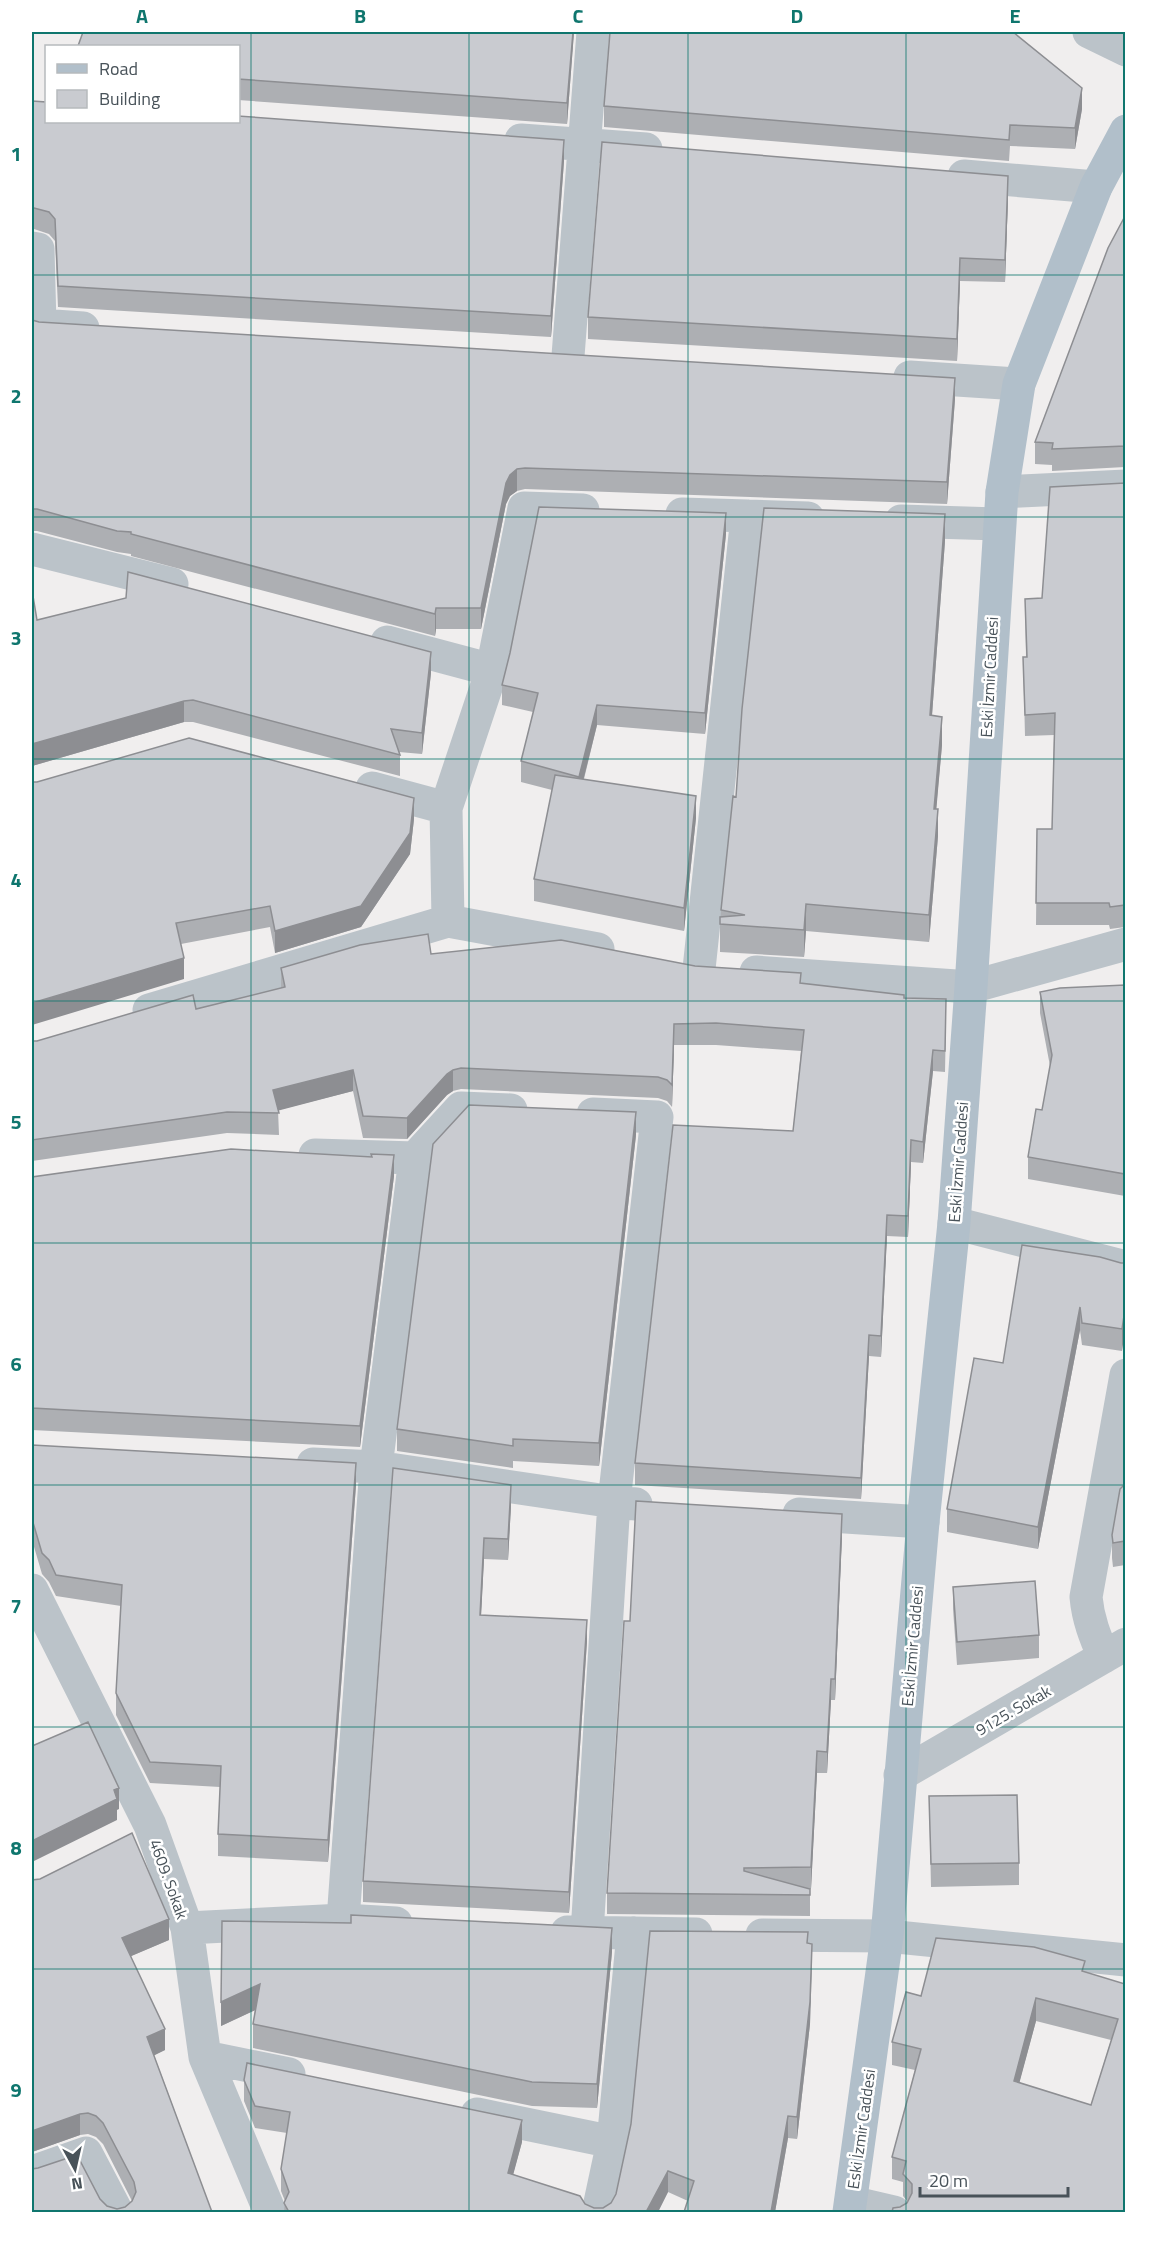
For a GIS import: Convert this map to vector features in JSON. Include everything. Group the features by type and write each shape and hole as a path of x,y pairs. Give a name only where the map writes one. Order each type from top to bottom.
{"main road":[{"name":"Eski İzmir Caddesi","path":"850,2207 887,1936 922,1522 954,1223 971,987 998,524 1002,492 1019,384 1096,187 1125,131"}],"street":[{"path":"568,356 593,32"},
{"path":"1089,32 1125,50"},
{"path":"489,137 680,152"},
{"path":"930,173 1096,187"},
{"path":"32,248 38,249 40,325 111,329"},
{"path":"877,375 1019,384"},
{"path":"1002,492 1125,486"},
{"path":"448,921 446,808 492,670 524,508 618,512"},
{"path":"653,513 998,524"},
{"path":"699,969 747,516"},
{"path":"32,549 196,591"},
{"path":"355,633 492,670"},
{"path":"346,781 446,808"},
{"path":"122,1018 448,921 631,956"},
{"path":"665,962 699,969 971,987 1125,944"},
{"path":"343,1920 376,1467 415,1158 461,1108 657,1117 614,1502 587,1933"},
{"path":"288,1154 415,1158"},
{"path":"954,1223 1125,1267"},
{"path":"1115,1651 1093,1633 1086,1597 1125,1375"},
{"path":"281,1462 376,1467 614,1502 662,1505"},
{"path":"768,1512 922,1522"},
{"name":"4609. Sokak","path":"32,1590 139,1830 187,1928 343,1920 424,1924"},
{"name":"9125. Sokak","path":"900,1775 1115,1651"},
{"path":"187,1928 205,2056 270,2212"},
{"path":"541,1930 587,1933 887,1936 1125,1960"},
{"path":"598,2212 614,2142 633,1933"},
{"path":"205,2056 322,2081"},
{"path":"450,2108 614,2142"},
{"path":"32,2172 86,2153 117,2212"},
{"path":"850,2207 894,2212"}],"building":[{"path":"83,32 573,32 567,103 240,79 240,45 78,45"},
{"path":"610,32 1013,32 1082,88 1075,128 1010,125 1009,140 604,106"},
{"path":"32,101 45,102 45,123 240,123 240,116 564,140 551,316 58,286 55,219 49,212 32,208"},
{"path":"602,142 1008,176 1005,260 960,258 957,339 588,317"},
{"path":"1125,216 1125,446 1052,449 1053,443 1035,442 1108,248"},
{"path":"32,320 955,378 947,482 517,469 506,483 481,608 436,608 435,614 131,534 131,532 117,531 32,509"},
{"path":"1125,483 1125,905 1110,907 1109,903 1036,903 1037,829 1052,829 1055,713 1025,715 1023,657 1027,657 1025,599 1042,598 1050,487"},
{"path":"539,507 726,513 705,713 597,705 579,777 521,761 538,693 502,685"},
{"path":"764,508 945,514 930,715 942,717 934,809 938,809 929,915 806,904 804,930 720,924 720,917 745,915 721,910 733,796 736,797 742,709"},
{"path":"128,572 431,652 422,733 391,729 400,755 193,700 32,744 32,590 37,620 126,598"},
{"path":"189,738 414,798 410,833 361,906 275,931 270,906 176,923 184,958 32,1003 32,782"},
{"path":"555,775 696,796 684,908 534,879"},
{"path":"428,934 431,954 561,940 695,966 801,973 800,983 904,995 904,998 946,999 945,1051 933,1050 923,1142 911,1140 908,1216 887,1215 881,1336 869,1335 861,1478 635,1463 673,1125 793,1131 804,1030 716,1023 674,1024 672,1085 667,1080 658,1077 461,1068 447,1074 407,1118 363,1116 353,1070 273,1090 279,1113 227,1112 32,1140 32,1041 193,995 196,1009 285,987 281,968 360,945"},
{"path":"1125,985 1125,1174 1028,1157 1036,1109 1042,1110 1052,1055 1040,992 1060,988"},
{"path":"469,1105 636,1112 599,1443 513,1439 513,1446 397,1429 433,1144"},
{"path":"231,1149 372,1157 371,1154 394,1155 360,1426 32,1408 32,1177"},
{"path":"1022,1245 1125,1263 1125,1309 1122,1329 1082,1323 1080,1307 1038,1527 947,1509 974,1358 1003,1363"},
{"path":"32,1445 356,1463 328,1840 218,1834 221,1766 150,1762 116,1693 122,1585 56,1575 49,1560 42,1553 32,1519"},
{"path":"393,1468 511,1485 508,1539 484,1538 480,1615 587,1620 569,1892 363,1881"},
{"path":"1125,1484 1125,1541 1113,1543 1112,1535 1120,1489"},
{"path":"636,1501 842,1514 835,1679 831,1679 827,1752 817,1751 811,1867 744,1868 744,1871 810,1889 810,1895 607,1893 624,1621 630,1621"},
{"path":"1035,1581 1039,1635 957,1642 953,1587"},
{"path":"88,1722 119,1788 114,1790 117,1799 32,1841 32,1746"},
{"path":"1017,1795 1019,1863 931,1864 929,1796"},
{"path":"132,1833 169,1919 122,1938 165,2029 147,2037 212,2212 32,2212 32,2169 77,2155 100,2199 107,2206 117,2209 125,2207 132,2201 136,2192 134,2182 103,2123 96,2116 88,2113 80,2114 32,2131 32,1880 40,1879"},
{"path":"351,1915 612,1928 597,2084 532,2082 253,2024 260,1984 221,2002 222,1921 351,1923"},
{"path":"650,1931 808,1932 807,1943 812,1944 810,2002 797,2117 788,2116 771,2212 684,2212 694,2181 668,2171 646,2212 289,2212 284,2203 289,2192 281,2169 290,2112 255,2106 244,2080 247,2063 522,2120 508,2173 580,2196 585,2204 594,2208 603,2208 611,2203 616,2194 631,2124"},
{"path":"936,1938 1034,1947 1085,1961 1082,1971 1125,1984 1125,2212 892,2212 893,2208 907,2203 912,2193 912,2184 903,2174 906,2161 892,2157 921,2049 892,2042 906,1992 921,1996","holes":["1036,1998 1118,2019 1091,2105 1014,2081"]}]}
